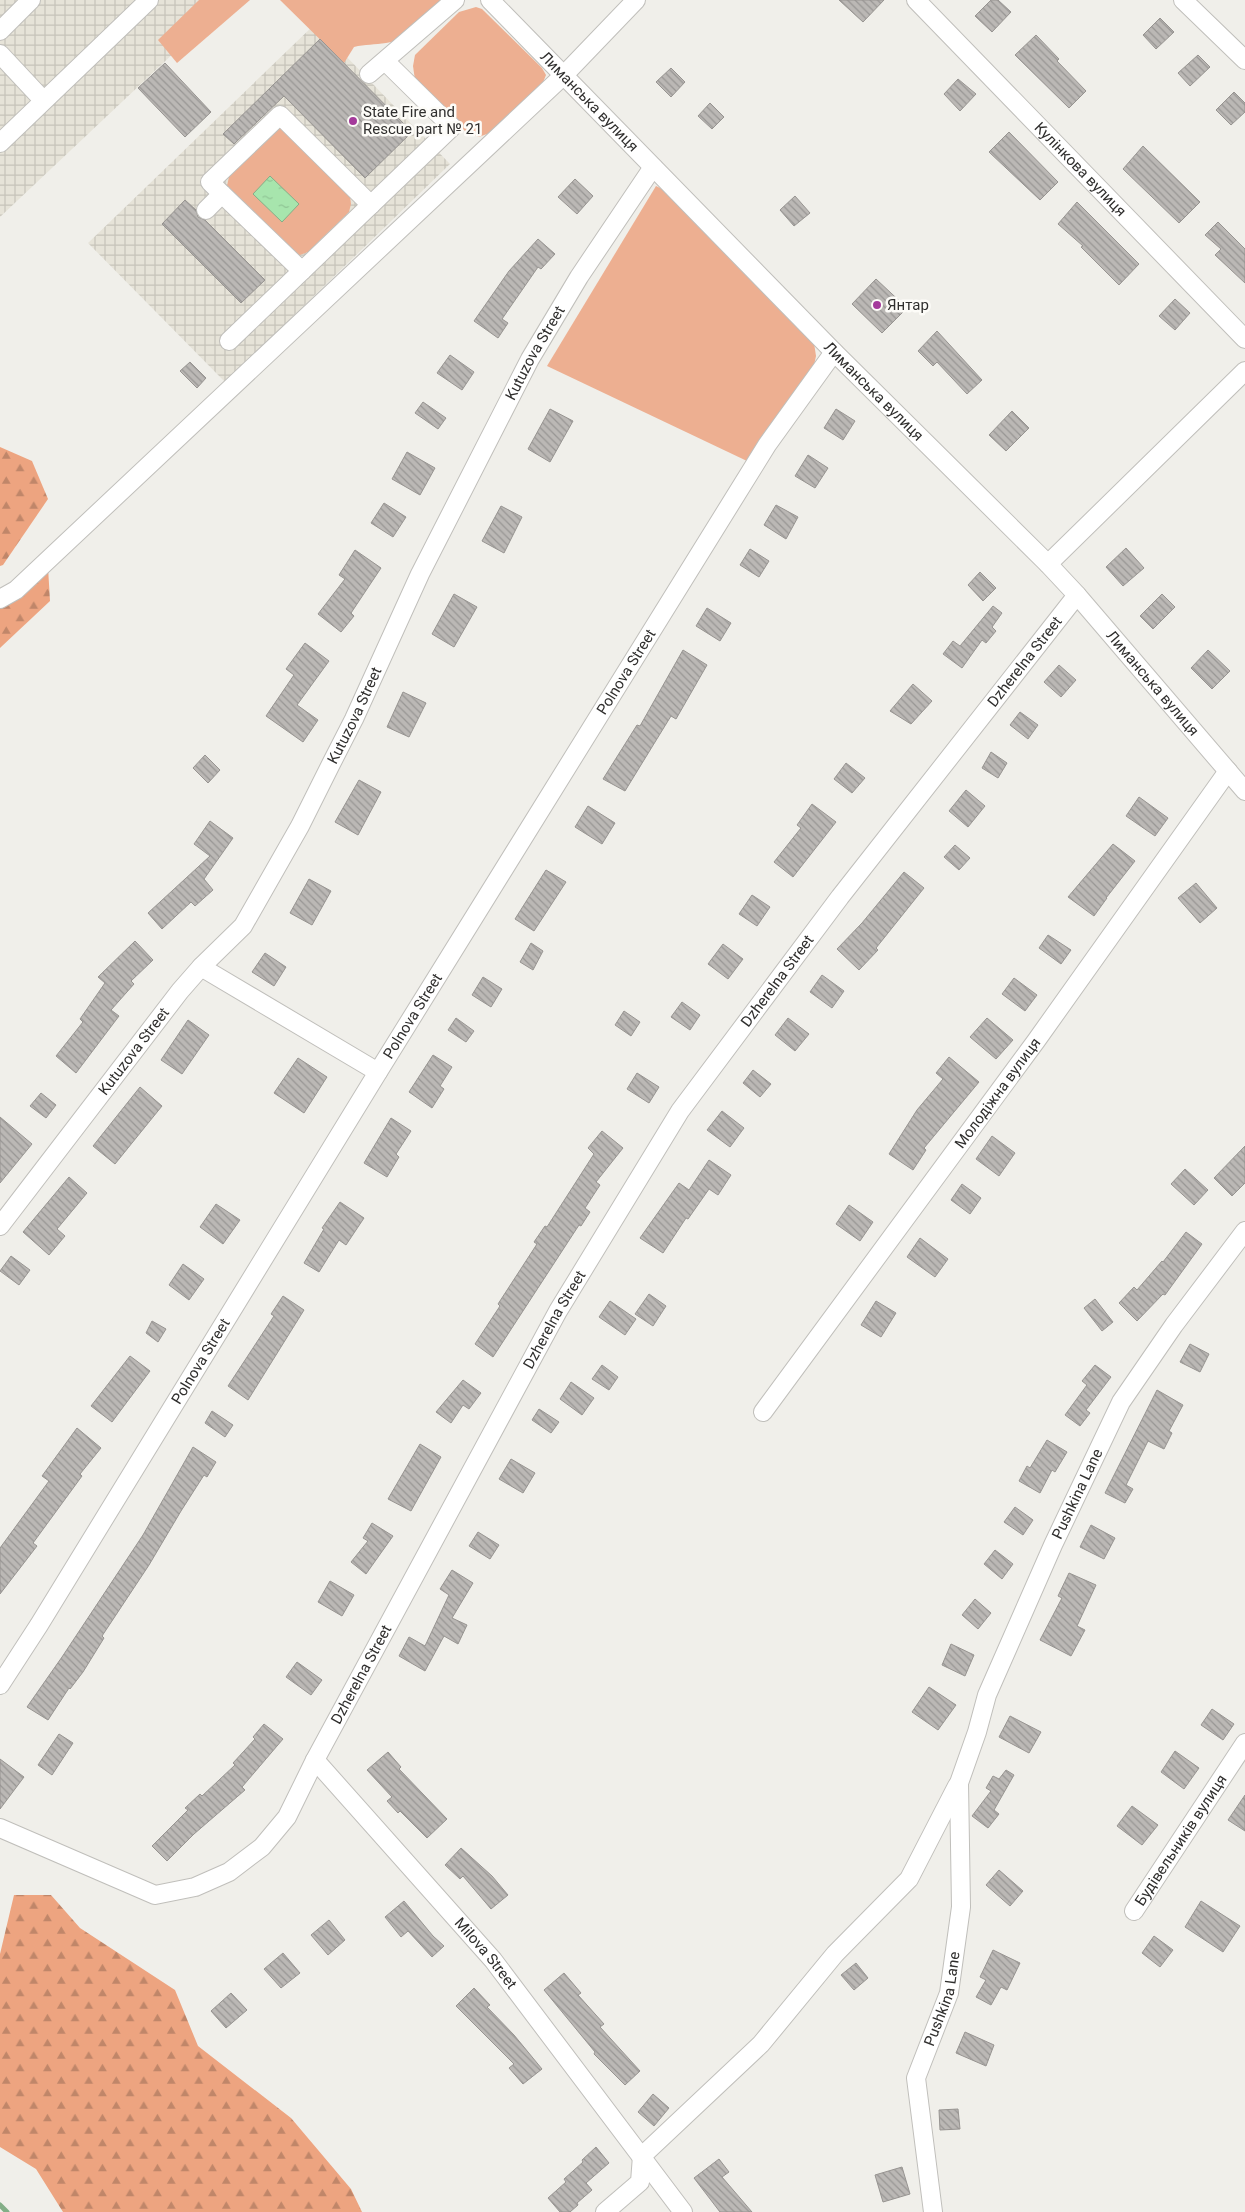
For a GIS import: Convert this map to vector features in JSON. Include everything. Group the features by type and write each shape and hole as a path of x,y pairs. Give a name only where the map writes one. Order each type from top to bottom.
{"street":[{"path":"0,31 31,0"},
{"path":"0,143 149,0"},
{"path":"369,74 455,0"},
{"name":"Лиманська вулиця","path":"490,0 834,352 1048,564 1245,791"},
{"path":"0,599 16,590 564,76 636,0"},
{"name":"Кулінкова вулиця","path":"916,0 1245,339"},
{"path":"1183,0 1245,60"},
{"path":"0,54 43,100"},
{"path":"229,340 452,127 385,61"},
{"path":"302,271 210,182 280,115 371,204"},
{"name":"Kutuzova Street","path":"0,1226 201,967 243,926 295,834 354,719 420,574 530,359 579,277 653,167"},
{"path":"206,210 222,194"},
{"name":"Polnova Street","path":"0,1684 49,1608 378,1072 767,445 834,352"},
{"path":"1048,564 1245,371"},
{"name":"Dzherelna Street","path":"0,1828 155,1895 195,1887 229,1872 262,1847 287,1817 315,1760 558,1310 680,1111 840,897 1077,596"},
{"name":"Молодіжна вулиця","path":"763,1412 1036,1041 1228,771"},
{"path":"201,967 378,1072"},
{"name":"Pushkina Lane","path":"642,2156 761,2044 835,1954 908,1879 958,1783 977,1732 987,1695 1053,1545 1121,1402 1174,1325 1245,1230"},
{"name":"Будівельників вулиця","path":"1134,1911 1245,1744"},
{"name":"Milova Street","path":"315,1760 493,1960 683,2212"},
{"name":"Pushkina Lane","path":"933,2212 916,2078 949,1993 961,1907 958,1783"},
{"path":"605,2212 640,2182 642,2156"}],"shaded area":[{"path":"0,0 230,0 0,217"},
{"path":"199,0 250,0 177,63 158,40"},
{"path":"280,0 441,0 424,21 410,33 402,38 382,44 354,47 344,63"},
{"path":"476,7 482,9 542,68 546,75 542,85 492,132 479,137 465,131 415,80 413,66 415,55 459,12"},
{"path":"315,24 450,164 225,382 88,243"},
{"path":"280,128 286,131 350,196 349,212 308,252 300,255 291,254 227,186 230,172 273,130"},
{"path":"656,186 668,192 814,343 816,356 813,370 747,461 547,366"}],"green space":[{"path":"0,447 32,461 48,499 3,565 0,566"},
{"path":"48,567 50,601 0,648 0,601"},
{"path":"14,1895 51,1895 80,1928 175,1990 198,2046 291,2118 351,2189 362,2212 63,2212 36,2169 0,2147 0,1954"}],"water":[{"path":"270,176 299,204 282,222 253,194"}],"building":[{"path":"839,0 884,0 863,22"},
{"path":"991,0 998,0 1011,12 992,32 975,16"},
{"path":"1160,18 1174,32 1156,49 1143,35"},
{"path":"1036,35 1059,59 1057,61 1086,91 1069,108 1015,55"},
{"path":"320,39 412,132 365,178 284,96 234,144 223,134"},
{"path":"1198,55 1210,67 1190,86 1178,73"},
{"path":"165,63 211,112 185,137 138,88"},
{"path":"671,68 685,82 671,97 656,82"},
{"path":"958,79 976,94 960,111 944,94"},
{"path":"1234,92 1245,103 1245,112 1231,125 1216,110"},
{"path":"710,103 724,117 712,129 698,116"},
{"path":"1009,132 1058,182 1040,200 989,152"},
{"path":"1143,146 1200,202 1179,223 1123,169"},
{"path":"575,179 593,196 577,214 558,197"},
{"path":"795,196 810,213 794,226 780,210"},
{"path":"185,200 196,210 198,217 205,220 265,280 241,303 162,224"},
{"path":"1077,202 1139,264 1119,285 1081,247 1083,246 1058,224"},
{"path":"1218,222 1245,249 1245,283 1215,255 1221,249 1205,235"},
{"path":"538,239 555,254 541,269 538,267 502,319 508,323 498,338 474,321 509,271"},
{"path":"876,279 907,308 882,333 852,304"},
{"path":"1175,299 1190,313 1175,330 1159,316"},
{"path":"937,331 982,380 967,394 937,362 933,366 918,351"},
{"path":"450,355 474,372 462,390 437,373"},
{"path":"190,362 206,378 197,388 180,371"},
{"path":"423,402 446,418 438,429 415,413"},
{"path":"550,409 573,421 550,462 528,449"},
{"path":"836,409 855,421 843,440 824,428"},
{"path":"1012,411 1029,428 1006,451 989,435"},
{"path":"407,452 435,468 420,495 392,479"},
{"path":"808,455 828,468 815,488 795,476"},
{"path":"384,503 406,517 393,537 371,523"},
{"path":"776,505 798,517 786,539 764,525"},
{"path":"501,506 522,517 504,553 482,541"},
{"path":"1126,548 1144,568 1123,586 1106,567"},
{"path":"750,549 769,561 759,577 740,565"},
{"path":"355,550 381,568 351,613 354,616 341,632 318,614 345,579 339,575"},
{"path":"980,572 996,588 983,601 968,585"},
{"path":"454,594 477,607 454,647 432,634"},
{"path":"1162,594 1175,607 1153,629 1140,616"},
{"path":"993,606 1002,613 992,627 996,631 986,643 982,640 962,668 943,654 953,641 960,646"},
{"path":"707,608 731,623 720,641 696,626"},
{"path":"305,643 329,661 297,705 318,720 303,742 266,716 294,675 286,669"},
{"path":"683,650 707,665 676,719 671,716 625,791 603,779 637,725 640,726"},
{"path":"1208,650 1230,671 1212,689 1191,668"},
{"path":"1059,665 1076,680 1061,697 1044,682"},
{"path":"913,684 932,701 911,724 890,711"},
{"path":"403,692 426,703 409,737 387,727"},
{"path":"1020,712 1038,725 1028,739 1010,725"},
{"path":"991,752 1007,763 998,778 982,768"},
{"path":"205,755 220,770 208,783 193,768"},
{"path":"846,763 865,778 852,793 834,779"},
{"path":"359,780 381,792 358,835 335,822"},
{"path":"966,790 985,806 968,827 949,811"},
{"path":"1139,797 1168,818 1155,836 1126,816"},
{"path":"812,804 836,822 793,877 774,862 801,828 797,825"},
{"path":"588,806 615,823 602,844 575,827"},
{"path":"210,821 233,838 204,879 213,890 195,906 191,902 162,929 148,913 210,856 194,844"},
{"path":"1113,844 1135,861 1094,916 1068,897"},
{"path":"955,845 970,858 959,870 944,857"},
{"path":"546,870 566,882 534,931 515,919"},
{"path":"904,872 924,888 876,948 878,950 859,970 837,949 862,923"},
{"path":"309,879 331,891 312,925 290,913"},
{"path":"1196,883 1217,908 1200,923 1178,898"},
{"path":"752,895 770,907 757,926 739,914"},
{"path":"1048,935 1071,950 1061,964 1039,948"},
{"path":"135,941 153,960 131,981 134,984 111,1010 119,1016 76,1073 56,1056 83,1022 80,1019 105,983 98,977"},
{"path":"531,943 543,951 533,970 520,962"},
{"path":"723,944 743,959 728,979 708,964"},
{"path":"265,953 286,967 274,986 252,972"},
{"path":"822,975 844,991 832,1008 810,992"},
{"path":"483,977 502,989 491,1007 472,995"},
{"path":"1014,978 1037,995 1025,1011 1002,994"},
{"path":"682,1002 700,1015 690,1030 671,1017"},
{"path":"624,1011 640,1022 631,1036 615,1025"},
{"path":"456,1018 474,1031 466,1042 448,1030"},
{"path":"788,1018 809,1034 795,1051 775,1035"},
{"path":"987,1018 1013,1040 996,1059 970,1037"},
{"path":"188,1020 209,1035 182,1074 161,1060"},
{"path":"433,1055 452,1067 440,1086 444,1089 432,1108 409,1092"},
{"path":"949,1057 979,1082 924,1148 926,1150 913,1170 889,1154 917,1110 943,1079 936,1073"},
{"path":"298,1058 327,1077 304,1113 274,1093"},
{"path":"753,1070 771,1084 760,1097 743,1083"},
{"path":"637,1073 659,1087 649,1103 627,1089"},
{"path":"140,1087 162,1106 115,1164 93,1146"},
{"path":"41,1093 56,1105 46,1118 30,1106"},
{"path":"722,1111 744,1128 730,1147 707,1130"},
{"path":"0,1117 32,1144 0,1183"},
{"path":"391,1118 411,1131 396,1154 399,1157 387,1177 364,1163"},
{"path":"602,1131 623,1148 596,1182 600,1185 585,1208 590,1212 581,1226 579,1225 493,1357 475,1344 500,1306 498,1304 537,1244 534,1242 545,1226 547,1227 594,1154 588,1148"},
{"path":"992,1136 1015,1153 999,1176 976,1159"},
{"path":"1245,1146 1245,1183 1232,1196 1214,1178"},
{"path":"709,1160 731,1175 718,1195 709,1189 688,1219 686,1218 663,1253 640,1238 679,1183 689,1190"},
{"path":"1185,1169 1208,1190 1194,1205 1171,1184"},
{"path":"69,1177 87,1193 57,1229 65,1236 49,1255 23,1232"},
{"path":"962,1184 981,1198 970,1214 951,1200"},
{"path":"340,1202 364,1218 346,1245 339,1240 319,1272 304,1263 324,1229 322,1228"},
{"path":"216,1204 240,1220 223,1244 200,1227"},
{"path":"849,1205 873,1222 860,1241 836,1224"},
{"path":"1186,1232 1202,1244 1165,1295 1163,1294 1137,1321 1119,1303 1134,1287 1137,1290 1163,1262"},
{"path":"920,1238 948,1259 935,1277 907,1257"},
{"path":"11,1256 30,1270 19,1285 0,1271"},
{"path":"183,1264 204,1279 189,1300 169,1285"},
{"path":"649,1294 666,1306 653,1326 635,1314"},
{"path":"283,1296 304,1310 248,1400 228,1386 274,1316 271,1314"},
{"path":"1095,1299 1113,1322 1102,1331 1084,1308"},
{"path":"610,1301 636,1319 625,1335 599,1317"},
{"path":"876,1301 896,1313 881,1337 861,1325"},
{"path":"152,1321 166,1329 158,1342 146,1333"},
{"path":"1190,1344 1209,1354 1200,1372 1180,1362"},
{"path":"130,1356 150,1371 112,1422 91,1406"},
{"path":"602,1365 618,1377 609,1390 592,1379"},
{"path":"1095,1365 1111,1377 1086,1410 1090,1413 1080,1426 1065,1415 1087,1385 1082,1381"},
{"path":"463,1380 481,1393 469,1409 463,1405 451,1423 436,1412"},
{"path":"571,1382 594,1398 582,1415 560,1399"},
{"path":"1157,1390 1183,1405 1169,1431 1172,1433 1164,1449 1148,1441 1126,1485 1133,1489 1125,1503 1105,1493"},
{"path":"539,1409 559,1422 551,1433 532,1420"},
{"path":"212,1411 233,1425 225,1437 205,1423"},
{"path":"77,1428 101,1448 80,1474 82,1476 33,1543 37,1546 0,1594 0,1548 49,1481 42,1476"},
{"path":"1047,1440 1067,1452 1055,1472 1052,1470 1040,1493 1019,1481 1027,1466 1030,1468"},
{"path":"420,1444 441,1457 411,1511 388,1499"},
{"path":"193,1447 216,1462 207,1477 204,1475 181,1511 149,1565 102,1636 104,1638 83,1672 69,1688 48,1720 27,1707 143,1535"},
{"path":"511,1459 535,1473 523,1493 499,1479"},
{"path":"1015,1507 1033,1520 1023,1535 1004,1522"},
{"path":"372,1523 393,1536 366,1574 351,1562 368,1541 363,1538"},
{"path":"1091,1525 1115,1538 1104,1559 1080,1547"},
{"path":"478,1532 499,1545 490,1559 469,1546"},
{"path":"995,1550 1013,1564 1002,1579 984,1564"},
{"path":"452,1570 473,1583 452,1618 467,1625 458,1644 444,1636 425,1671 399,1656 409,1637 425,1646 449,1595 440,1589"},
{"path":"1069,1573 1096,1585 1077,1626 1085,1630 1071,1656 1040,1640 1062,1598 1058,1596"},
{"path":"330,1581 354,1595 342,1616 318,1602"},
{"path":"975,1599 991,1613 978,1629 962,1615"},
{"path":"951,1644 974,1655 965,1676 942,1665"},
{"path":"297,1662 322,1680 311,1695 286,1677"},
{"path":"929,1687 956,1705 938,1730 912,1712"},
{"path":"1212,1709 1234,1724 1223,1740 1201,1725"},
{"path":"1010,1716 1041,1732 1029,1753 999,1737"},
{"path":"264,1724 283,1739 242,1787 245,1790 194,1834 167,1861 152,1846 188,1810 185,1808 200,1794 202,1796 235,1765 233,1763 255,1739 253,1737"},
{"path":"59,1734 73,1743 52,1775 38,1765"},
{"path":"1175,1751 1199,1768 1184,1789 1161,1772"},
{"path":"388,1752 401,1767 399,1769 447,1819 427,1838 387,1801 392,1797 367,1770"},
{"path":"0,1759 24,1777 0,1809"},
{"path":"1006,1770 1014,1775 994,1810 999,1814 988,1828 972,1816 991,1791 986,1788 993,1776 999,1779"},
{"path":"1245,1795 1245,1831 1228,1820"},
{"path":"1132,1806 1158,1825 1142,1845 1117,1826"},
{"path":"461,1848 492,1876 508,1895 491,1909 463,1876 460,1879 445,1865"},
{"path":"999,1870 1023,1891 1010,1906 986,1885"},
{"path":"404,1901 433,1936 444,1946 432,1957 408,1931 401,1937 385,1917"},
{"path":"1201,1901 1240,1926 1223,1952 1185,1927"},
{"path":"329,1920 345,1940 328,1955 311,1935"},
{"path":"1154,1936 1173,1950 1160,1967 1142,1953"},
{"path":"993,1950 1020,1963 1007,1990 1001,1987 991,2005 976,1997 986,1980 980,1977"},
{"path":"283,1953 300,1973 281,1988 264,1969"},
{"path":"856,1963 868,1978 854,1990 841,1975"},
{"path":"564,1973 581,1993 578,1995 604,2024 600,2027 640,2071 625,2085 594,2054 595,2052 544,1990"},
{"path":"474,1988 490,2005 487,2007 514,2035 542,2069 523,2084 509,2068 514,2064 456,2006"},
{"path":"231,1993 247,2010 226,2028 211,2011"},
{"path":"965,2032 994,2045 986,2066 956,2053"},
{"path":"653,2094 669,2108 654,2126 638,2112"},
{"path":"958,2109 960,2129 940,2130 939,2110"},
{"path":"596,2147 609,2163 586,2183 592,2190 577,2203 578,2205 570,2212 560,2212 548,2198 566,2182 564,2179"},
{"path":"719,2159 729,2172 722,2177 752,2212 720,2212 694,2178"},
{"path":"902,2167 910,2194 883,2202 875,2175"}],"waterway":[{"path":"0,2205 7,2212"}],"place":[{"name":"State Fire and Rescue part № 21","path":"353,121"},
{"name":"Янтар","path":"877,305"}]}
